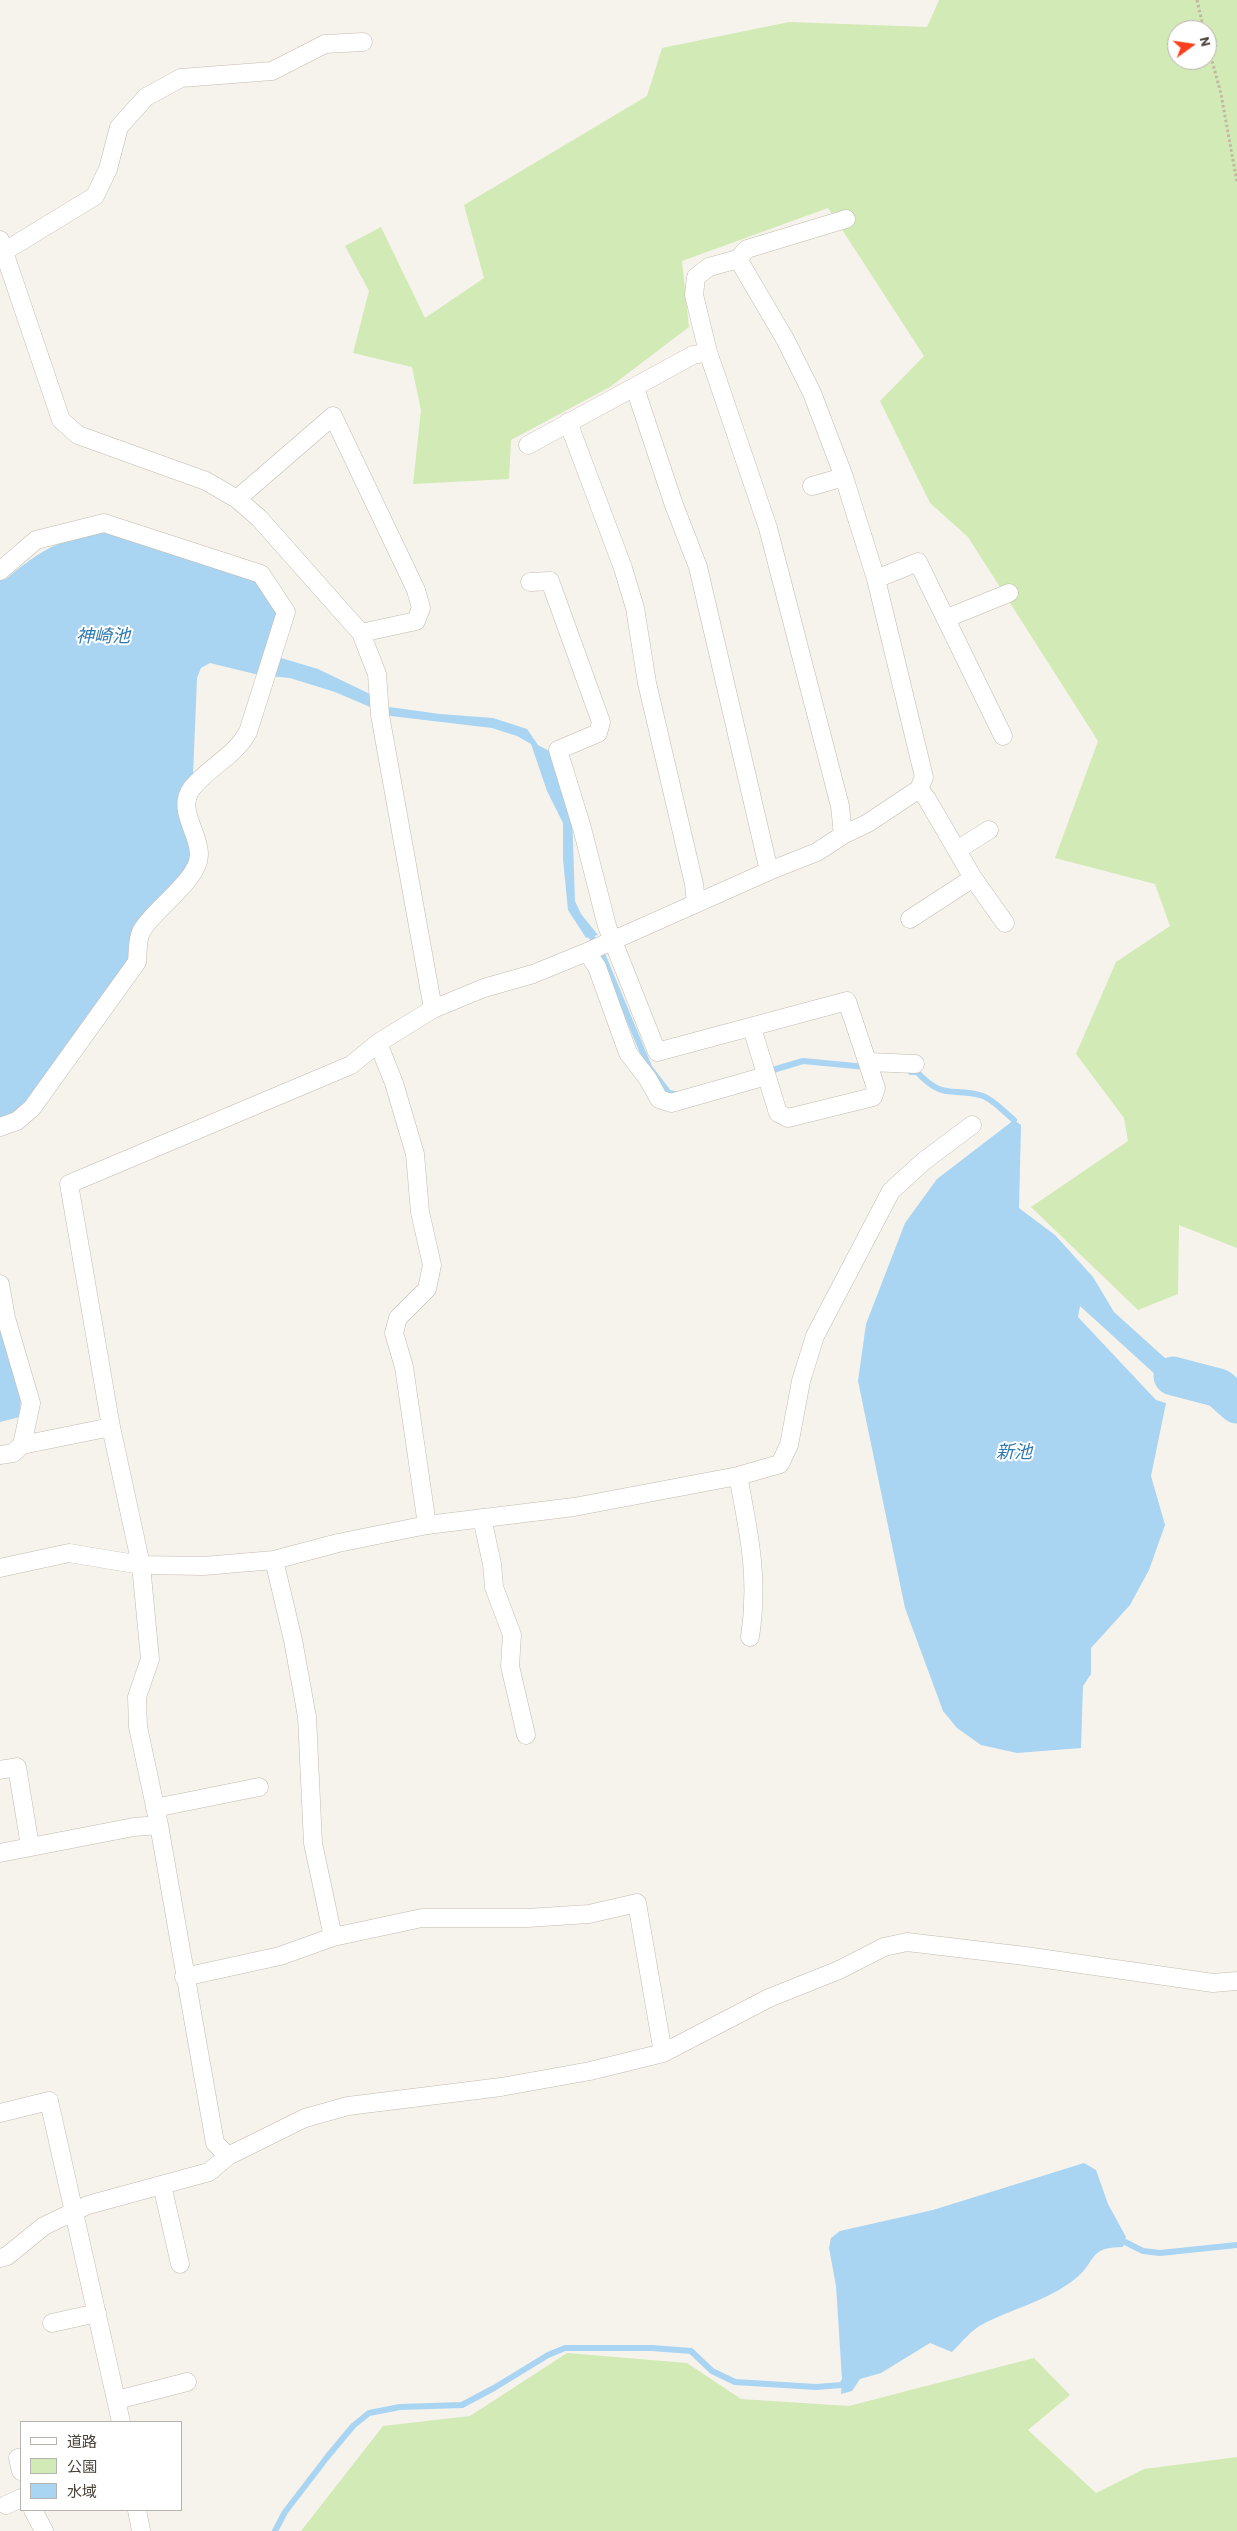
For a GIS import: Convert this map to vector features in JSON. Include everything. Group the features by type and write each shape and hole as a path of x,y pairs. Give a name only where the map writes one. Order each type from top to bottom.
{"street":[{"path":"363,42 325,44 272,71 181,78 146,97 119,127 108,169 95,196 2,246 60,420 78,435 206,481 237,499 259,518 361,633 377,674 380,715 433,1009"},
{"path":"843,835 840,806 768,528 708,352 694,295 696,277 709,267 738,259 747,249 846,219"},
{"path":"228,2156 215,2143 184,1977 157,1816 138,1727 137,1697 150,1659 142,1565 111,1427 69,1184 351,1065 378,1044 433,1009 484,988 533,974 599,947 769,870 817,852 843,835 868,824 919,789 924,777 876,579 844,477 812,393 785,339 738,259"},
{"path":"528,445 693,355 708,352"},
{"path":"634,388 674,506 698,567 769,870"},
{"path":"237,499 332,416 416,590 421,608 416,621 361,633"},
{"path":"568,422 623,568 635,608 647,683 694,884 696,903"},
{"path":"812,486 844,477"},
{"path":"0,571 36,540 104,523 261,574 286,612 248,732 241,745 192,788 186,799 187,810 200,854 194,870 140,933 138,962 32,1108 17,1121 0,1127"},
{"path":"876,579 918,562 1003,736"},
{"path":"530,582 550,581 602,722 598,733 558,750 582,828 607,926 599,947 596,967 628,1053 648,1079 660,1100 671,1103 766,1076"},
{"path":"947,618 1009,593"},
{"path":"919,789 973,878 1005,923"},
{"path":"957,850 989,830"},
{"path":"910,920 973,878"},
{"path":"599,947 657,1052 847,1001 869,1062 876,1088 873,1097 788,1118 778,1113 752,1028"},
{"path":"378,1044 394,1083 414,1154 420,1212 432,1265 427,1288 398,1318 394,1333 404,1367 427,1525"},
{"path":"869,1062 915,1064"},
{"path":"0,1568 69,1553 142,1565 204,1566 274,1560 338,1543 427,1525 574,1507 738,1476 780,1464 789,1446 801,1381 815,1336 891,1191 924,1161 972,1125"},
{"path":"0,1284 6,1318 31,1403 22,1445"},
{"path":"0,1455 13,1453 22,1445 111,1427"},
{"path":"738,1476 754,1557 755,1608 750,1637"},
{"path":"482,1518 494,1587 512,1636 510,1666 526,1735"},
{"path":"274,1560 293,1640 307,1717 313,1843 333,1937"},
{"path":"0,1770 17,1767 30,1846"},
{"path":"0,1853 134,1827 157,1816 260,1787"},
{"path":"184,1977 280,1956 333,1937 422,1918 528,1918 589,1914 637,1903 663,2053"},
{"path":"0,2258 6,2256 44,2226 88,2204 209,2172 228,2156 305,2118 348,2106 501,2087 590,2072 663,2053 769,1998 839,1970 884,1947 907,1942 1025,1956 1213,1983 1237,1981"},
{"path":"0,2113 49,2101 121,2421"},
{"path":"162,2185 180,2264"},
{"path":"52,2323 97,2313"},
{"path":"117,2400 187,2382"},
{"path":"34,2511 44,2531"},
{"path":"137,2511 141,2531"}],"path":[{"path":"1197,0 1202,20"},
{"path":"1214,70 1237,182"}],"green space":[{"path":"939,0 1237,0 1237,1248 1179,1225 1178,1294 1138,1310 1031,1207 1128,1141 1124,1118 1076,1054 1116,962 1170,926 1155,884 1055,858 1098,741 968,537 930,503 880,401 924,356 828,208 682,261 689,327 610,387 511,440 509,479 413,484 421,410 412,367 353,353 369,291 345,246 381,227 425,318 484,278 464,205 647,96 662,48 789,22 927,27"},
{"path":"567,2353 687,2363 741,2399 849,2406 1034,2358 1070,2395 1028,2430 1096,2493 1144,2469 1237,2457 1237,2531 301,2531 383,2426 470,2416"}],"water":[{"name":"神崎池","path":"98,532 114,533 253,576 278,612 281,658 318,669 370,694 389,707 440,714 493,718 527,729 538,745 549,751 572,815 575,901 581,914 598,935 586,938 568,910 563,859 563,823 547,791 531,744 517,736 492,728 391,716 335,692 290,678 259,675 210,663 201,668 197,678 193,775 193,853 189,872 133,958 26,1104 17,1113 0,1119 0,580 6,579 38,554 48,549"},
{"name":"新池","path":"1014,1120 1021,1125 1019,1208 1055,1235 1093,1277 1114,1312 1176,1368 1168,1386 1080,1306 1078,1317 1156,1400 1166,1403 1151,1476 1165,1525 1149,1570 1130,1605 1091,1648 1091,1674 1083,1686 1081,1748 1017,1753 981,1745 957,1728 943,1711 905,1608 858,1381 866,1324 905,1223 937,1179"},
{"path":"0,1326 21,1390 20,1417 0,1422"},
{"path":"1084,2163 1096,2170 1108,2204 1126,2237 1123,2247 1103,2250 1098,2253 1082,2273 1064,2287 979,2327 970,2333 952,2352 930,2343 881,2373 860,2379 852,2391 841,2394 842,2379 836,2286 829,2248 831,2238 840,2231 933,2210"}],"waterway":[{"path":"588,931 602,954 649,1067 669,1093 679,1095"},
{"path":"766,1072 803,1061 866,1067"},
{"path":"911,1072 917,1072 935,1087 942,1090 983,1096 1014,1120"},
{"path":"1173,1376 1219,1388 1237,1404"},
{"path":"1117,2238 1143,2251 1160,2253 1237,2245"},
{"path":"275,2531 285,2512 328,2456 353,2426 369,2413 400,2407 462,2405 548,2355 565,2348 652,2348 691,2351 712,2371 735,2382 816,2387 842,2385 846,2378"}]}
